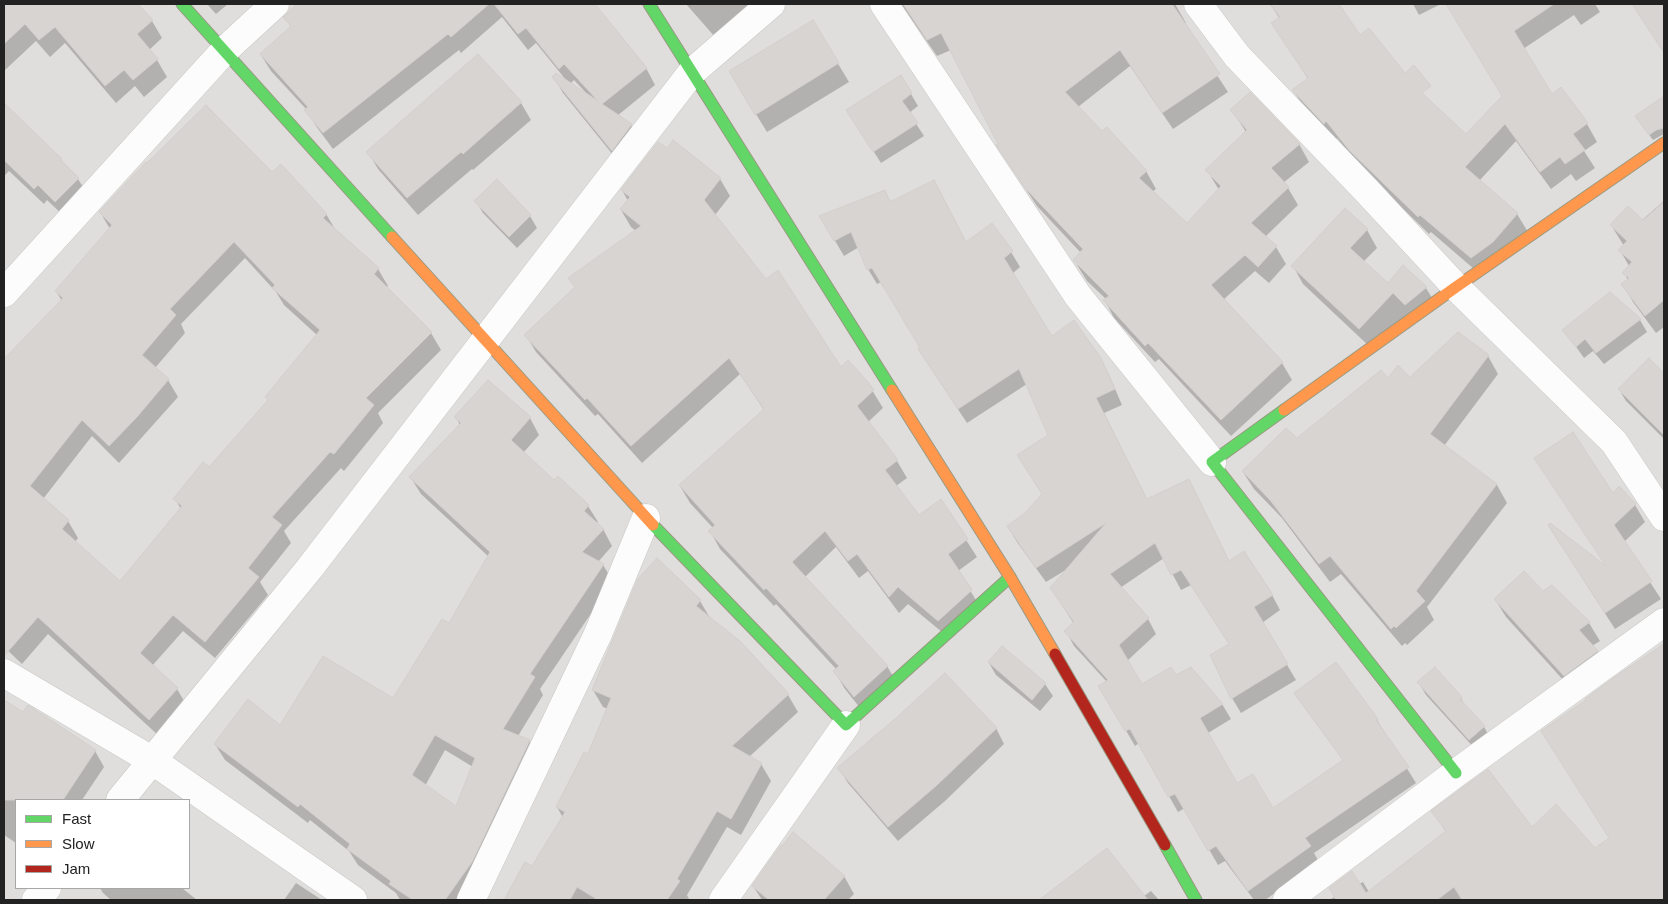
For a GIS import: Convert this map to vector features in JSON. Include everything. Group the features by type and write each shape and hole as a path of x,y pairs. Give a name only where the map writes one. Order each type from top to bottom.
{"street":[{"path":"182,4 646,518 846,725"},
{"path":"4,293 225,50 275,4"},
{"path":"649,4 1010,577 1196,900"},
{"path":"121,799 309,569 692,72 771,4"},
{"path":"884,4 1078,296 1212,462 1456,773"},
{"path":"1198,4 1237,56 1456,287 1614,442 1664,517"},
{"path":"1212,462 1456,287 1664,143"},
{"path":"471,900 598,634 646,518"},
{"path":"723,900 846,725 1010,577"},
{"path":"1287,900 1456,773 1664,622"},
{"path":"4,672 153,761 353,900"},
{"path":"36,900 46,889"}],"shaded area":[{"path":"4,4 1664,4 1664,900 4,900"}],"building":[{"path":"4,4 138,4 153,20 137,34 158,59 133,80 124,70 105,86 55,27 39,40 25,24 4,44"},
{"path":"297,4 489,4 451,37 448,34 323,133 304,110 308,107 260,54 291,26 283,17"},
{"path":"494,4 595,4 647,68 602,104 632,124 612,151 552,77 556,73 598,101 564,64 559,69 526,28 518,34"},
{"path":"903,4 1172,4 1220,74 1162,113 1120,50 1065,92 1102,131 1107,127 1147,171 1139,178 1187,223 1221,186 1205,170 1247,130 1230,110 1250,92 1300,144 1271,168 1289,187 1251,223 1277,246 1258,267 1245,255 1211,285 1283,362 1221,420 1148,343 1145,346 1103,300 1109,296 1073,260 1083,249 1026,189 996,145 998,144 941,33 927,40"},
{"path":"1270,4 1339,4 1360,35 1369,28 1405,73 1414,65 1431,86 1422,93 1466,134 1502,96 1446,4 1554,4 1514,31 1552,94 1561,87 1588,123 1573,134 1585,150 1565,164 1560,157 1540,172 1505,124 1465,167 1518,213 1493,242 1471,258 1420,215 1418,217 1349,150 1326,121 1324,124 1292,90 1308,78 1271,23 1280,17"},
{"path":"1632,4 1664,4 1664,53"},
{"path":"813,20 839,63 755,115 729,71"},
{"path":"478,54 522,102 463,154 461,152 407,198 366,152"},
{"path":"901,75 912,93 902,101 918,123 873,152 846,110"},
{"path":"1664,96 1664,128 1656,130 1649,135 1635,116"},
{"path":"4,103 79,178 55,202 38,185 34,189 4,160"},
{"path":"206,105 272,172 281,164 327,214 323,218 379,268 374,274 432,332 366,398 374,405 334,454 330,452 272,517 282,525 248,568 259,577 205,642 173,615 140,653 178,688 149,720 38,617 4,656 4,359 63,298 55,291 112,225 99,212","holes":["234,242 275,285 272,288 320,330 265,397 268,400 209,467 203,462 173,499 182,506 120,581 62,529 69,520 30,486 82,420 109,446 137,417 169,379 142,355 176,315 170,309"]},
{"path":"673,140 721,178 704,200 766,279 778,270 841,367 848,360 874,390 857,406 898,460 885,470 919,515 941,499 968,539 948,554 972,590 938,621 898,587 889,597 857,554 848,561 825,531 792,562 888,666 854,697 833,671 839,666 766,588 764,590 708,531 715,525 679,485 764,409 729,358 631,446 587,398 585,400 524,335 575,287 568,278 641,226 620,209 630,197 621,190 658,142 667,148"},
{"path":"497,179 531,215 509,237 474,201"},
{"path":"934,180 966,242 992,223 1013,251 1004,258 1052,336 1074,320 1101,358 1115,389 1096,398 1147,499 1189,479 1229,561 1244,551 1273,595 1254,607 1288,664 1231,699 1210,655 1229,644 1181,570 1171,575 1155,543 1110,574 1149,618 1119,645 1142,684 1171,667 1176,675 1191,667 1223,704 1200,718 1237,783 1253,774 1273,808 1343,760 1294,693 1336,662 1378,719 1376,720 1409,767 1305,838 1311,846 1248,891 1216,846 1208,851 1175,794 1168,797 1130,729 1125,731 1098,686 1108,680 1064,631 1074,622 1050,588 1106,523 1036,568 1007,526 1025,513 1042,494 1017,455 1048,435 1019,369 958,409 918,349 920,348 872,268 867,270 851,232 834,241 819,216 885,190 890,202"},
{"path":"1664,202 1664,300 1645,316 1621,284 1629,278 1622,273 1632,262 1618,250 1627,241 1610,225 1628,206 1643,220"},
{"path":"1345,208 1368,229 1350,248 1388,283 1403,265 1427,287 1405,305 1393,293 1359,329 1291,266"},
{"path":"1610,292 1641,319 1596,353 1585,339 1576,347 1562,330"},
{"path":"1458,332 1489,355 1430,434 1497,484 1416,591 1425,601 1396,628 1394,626 1391,629 1330,556 1319,564 1270,500 1242,471 1286,428 1297,438 1381,370 1388,378 1398,365 1410,377"},
{"path":"1649,358 1664,373 1664,435 1618,389"},
{"path":"488,380 531,417 511,440 554,480 558,476 589,505 584,511 604,529 582,552 604,564 530,674 535,677 503,729 530,740 472,862 445,900 413,900 389,884 391,881 347,849 350,844 300,804 298,807 214,744 248,699 280,725 323,656 393,698 442,619 449,623 490,552 409,477 461,423 454,417","holes":["435,735 475,758 456,806 412,775"]},
{"path":"1573,432 1613,493 1619,486 1636,504 1614,525 1652,581 1605,613 1548,525 1550,523 1606,566 1534,458"},
{"path":"657,558 701,600 696,606 740,641 789,694 732,746 762,763 731,819 717,811 677,879 680,881 667,900 598,900 577,887 570,900 504,900 525,862 532,866 565,812 556,807 584,752 588,754 611,698 592,690 638,579"},
{"path":"1524,571 1543,591 1552,585 1590,622 1579,630 1598,651 1564,676 1494,599"},
{"path":"1664,644 1664,900 1462,900 1454,887 1437,900 1336,900 1329,888 1352,871 1366,893 1446,831 1431,811 1488,769 1532,827 1556,804 1595,848 1609,838 1541,731"},
{"path":"1002,646 1046,683 1032,700 988,662"},
{"path":"1435,667 1462,697 1460,699 1485,726 1469,740 1417,682"},
{"path":"945,673 997,728 936,786 888,827 837,768"},
{"path":"4,700 23,712 28,705 96,750 64,799 4,800"},
{"path":"793,832 845,876 824,900 769,900 752,886 781,845"},
{"path":"1107,848 1148,900 1039,900"}],"traffic: fast":[{"path":"182,4 392,237"},
{"path":"649,4 892,390"},
{"path":"1284,410 1212,462 1456,773"},
{"path":"653,525 846,725 1010,577"},
{"path":"1165,845 1196,900"}],"traffic: slow":[{"path":"1284,410 1456,287 1664,143"},
{"path":"392,237 653,525"},
{"path":"892,390 1010,577 1055,654"}],"traffic: jam":[{"path":"1055,654 1165,845"}]}
